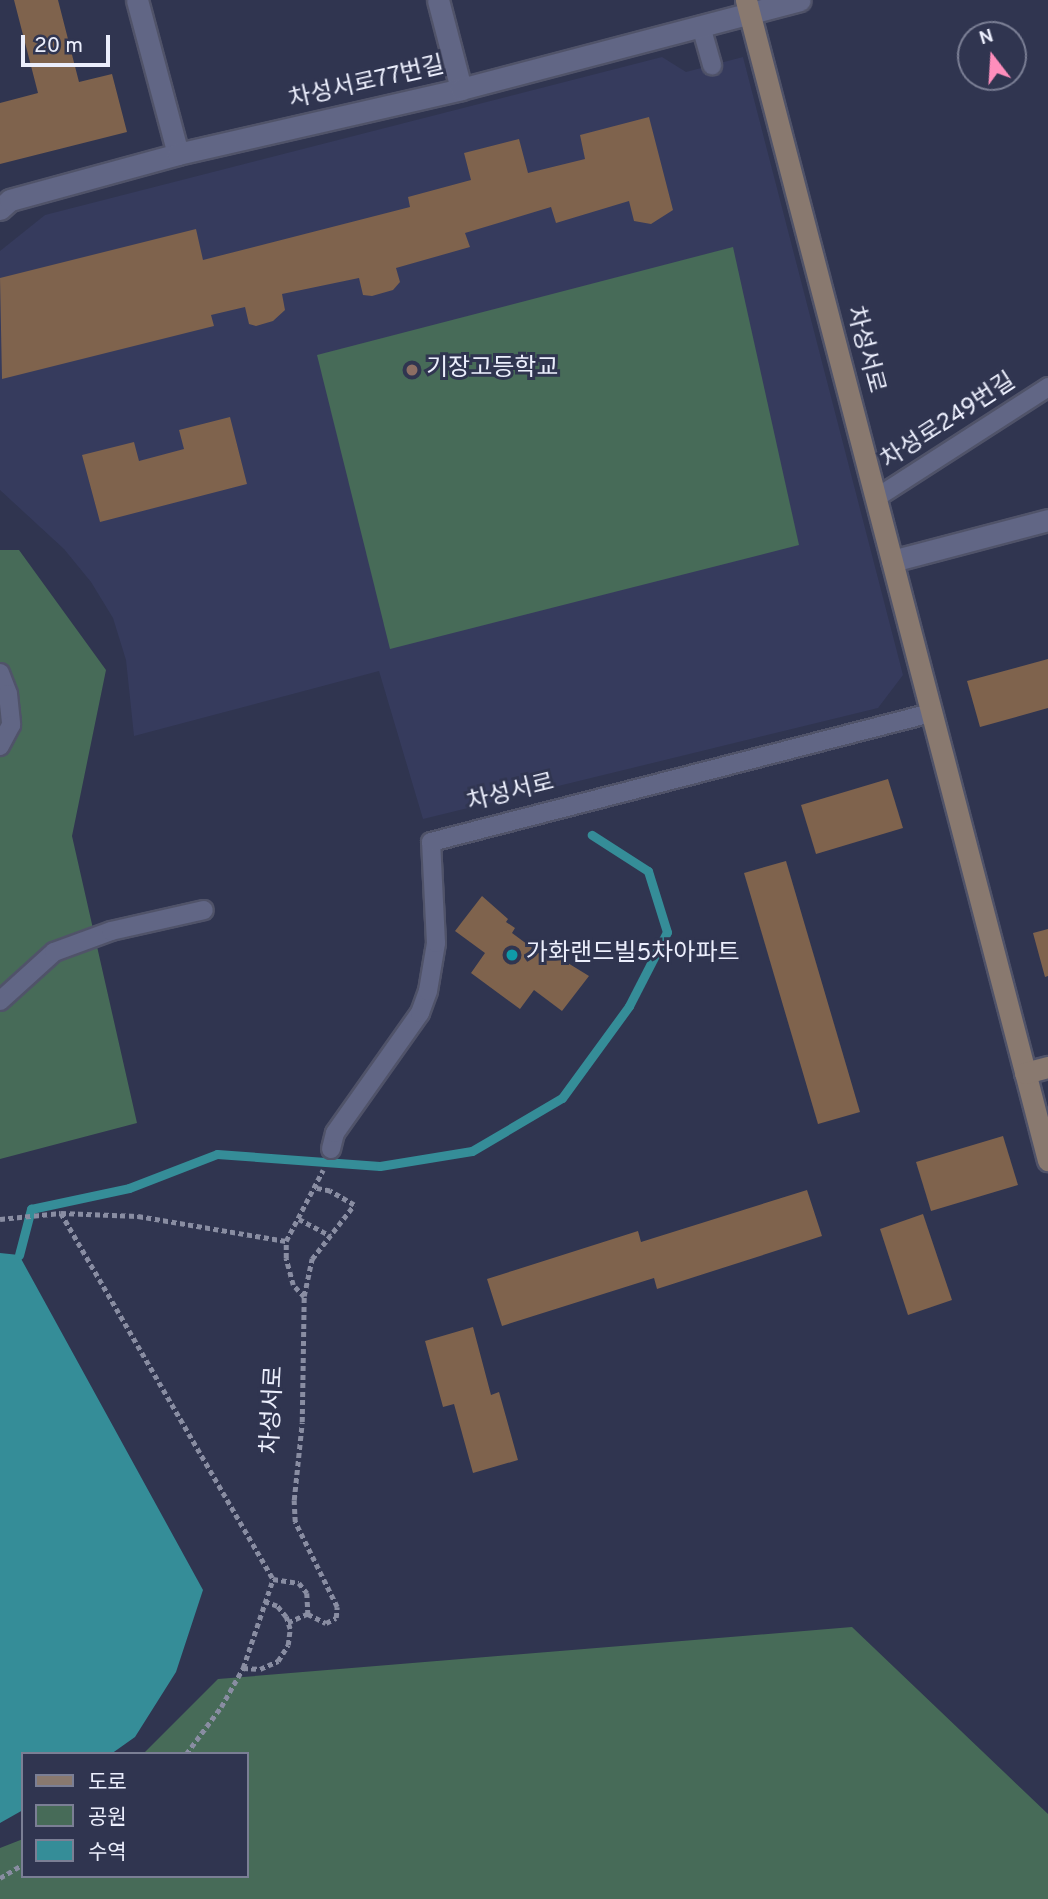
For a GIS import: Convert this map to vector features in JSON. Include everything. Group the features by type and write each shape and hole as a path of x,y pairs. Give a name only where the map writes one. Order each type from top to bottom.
{"street":[{"path":"137,0 178,154"},
{"path":"438,0 461,89"},
{"name":"차성서로77번길","path":"0,209 10,200 178,154 461,89 701,26 747,7 800,0"},
{"name":"차성서로","path":"747,7 1048,1160"},
{"path":"892,561 1048,520"},
{"path":"1025,1073 1048,1067"}],"lane":[{"path":"701,26 712,65"},
{"name":"차성로249번길","path":"876,498 1048,387"},
{"path":"0,673 8,694 11,725 0,746"},
{"name":"차성서로","path":"331,1149 335,1133 344,1118 420,1013 428,991 436,943 431,842 931,713"},
{"path":"0,1001 54,952 111,931 204,910"}],"path":[{"path":"1,1219 61,1213 138,1216 286,1241 320,1177"},
{"path":"304,1297 312,1259 354,1205 330,1191 315,1188"},
{"path":"61,1213 273,1579 243,1668 221,1707 187,1752"},
{"path":"299,1219 331,1237"},
{"name":"차성서로","path":"286,1241 286,1258 293,1285 304,1297 302,1422 294,1500 295,1521 337,1607 335,1618 326,1622 308,1614"},
{"path":"273,1579 299,1583 307,1593 308,1614 288,1623"},
{"path":"243,1668 260,1669 278,1661 288,1645 288,1623 277,1606 265,1602"},
{"path":"0,1878 21,1865"}],"shaded area":[{"name":"기장고등학교","path":"662,57 686,72 743,57 903,675 878,708 423,819 379,671 134,736 126,660 113,618 91,582 64,549 0,490 0,251 45,215"}],"green space":[{"path":"733,247 799,545 390,649 317,355"},
{"path":"0,550 19,550 106,670 72,836 137,1123 0,1159"},
{"path":"852,1627 1048,1814 1048,1899 0,1899 0,1848 21,1840 21,1878 248,1878 248,1752 145,1752 218,1679"}],"water":[{"path":"0,1253 19,1255 203,1590 176,1672 135,1737 114,1752 21,1752 21,1811 0,1823"}],"building":[{"path":"14,0 58,0 79,82 112,74 127,132 0,164 0,103 38,93"},
{"path":"649,117 673,210 651,224 634,221 629,201 556,223 551,207 465,233 470,247 396,268 400,282 393,290 372,296 363,295 359,278 282,294 285,310 273,321 256,326 249,324 245,307 211,315 214,326 2,379 0,278 196,229 203,260 410,207 408,197 471,180 464,153 519,139 528,173 585,159 580,135"},
{"path":"230,417 247,484 100,522 82,455 134,442 139,461 184,449 179,430"},
{"path":"1048,659 1048,708 980,727 967,681"},
{"path":"888,779 903,828 816,854 801,805"},
{"path":"786,861 860,1112 818,1124 744,873"},
{"name":"가화랜드빌5차아파트","path":"482,896 508,919 506,922 515,928 512,933 543,956 546,952 556,960 558,957 589,976 562,1011 534,990 520,1009 471,973 485,953 455,931"},
{"path":"1048,929 1048,976 1045,977 1033,933"},
{"path":"1003,1136 1018,1185 931,1211 916,1162"},
{"path":"807,1190 822,1236 657,1289 654,1278 502,1326 487,1279 638,1231 641,1242"},
{"path":"923,1214 952,1300 908,1315 880,1229"},
{"path":"473,1327 491,1395 499,1392 518,1460 473,1473 454,1404 443,1407 425,1341"}],"waterway":[{"path":"19,1255 31,1209 129,1188 217,1154 380,1166 472,1151 562,1098 629,1006 667,932 648,871 592,835"}],"place":[{"name":"기장고등학교","path":"412,370"},
{"name":"가화랜드빌5차아파트","path":"512,955"}]}
